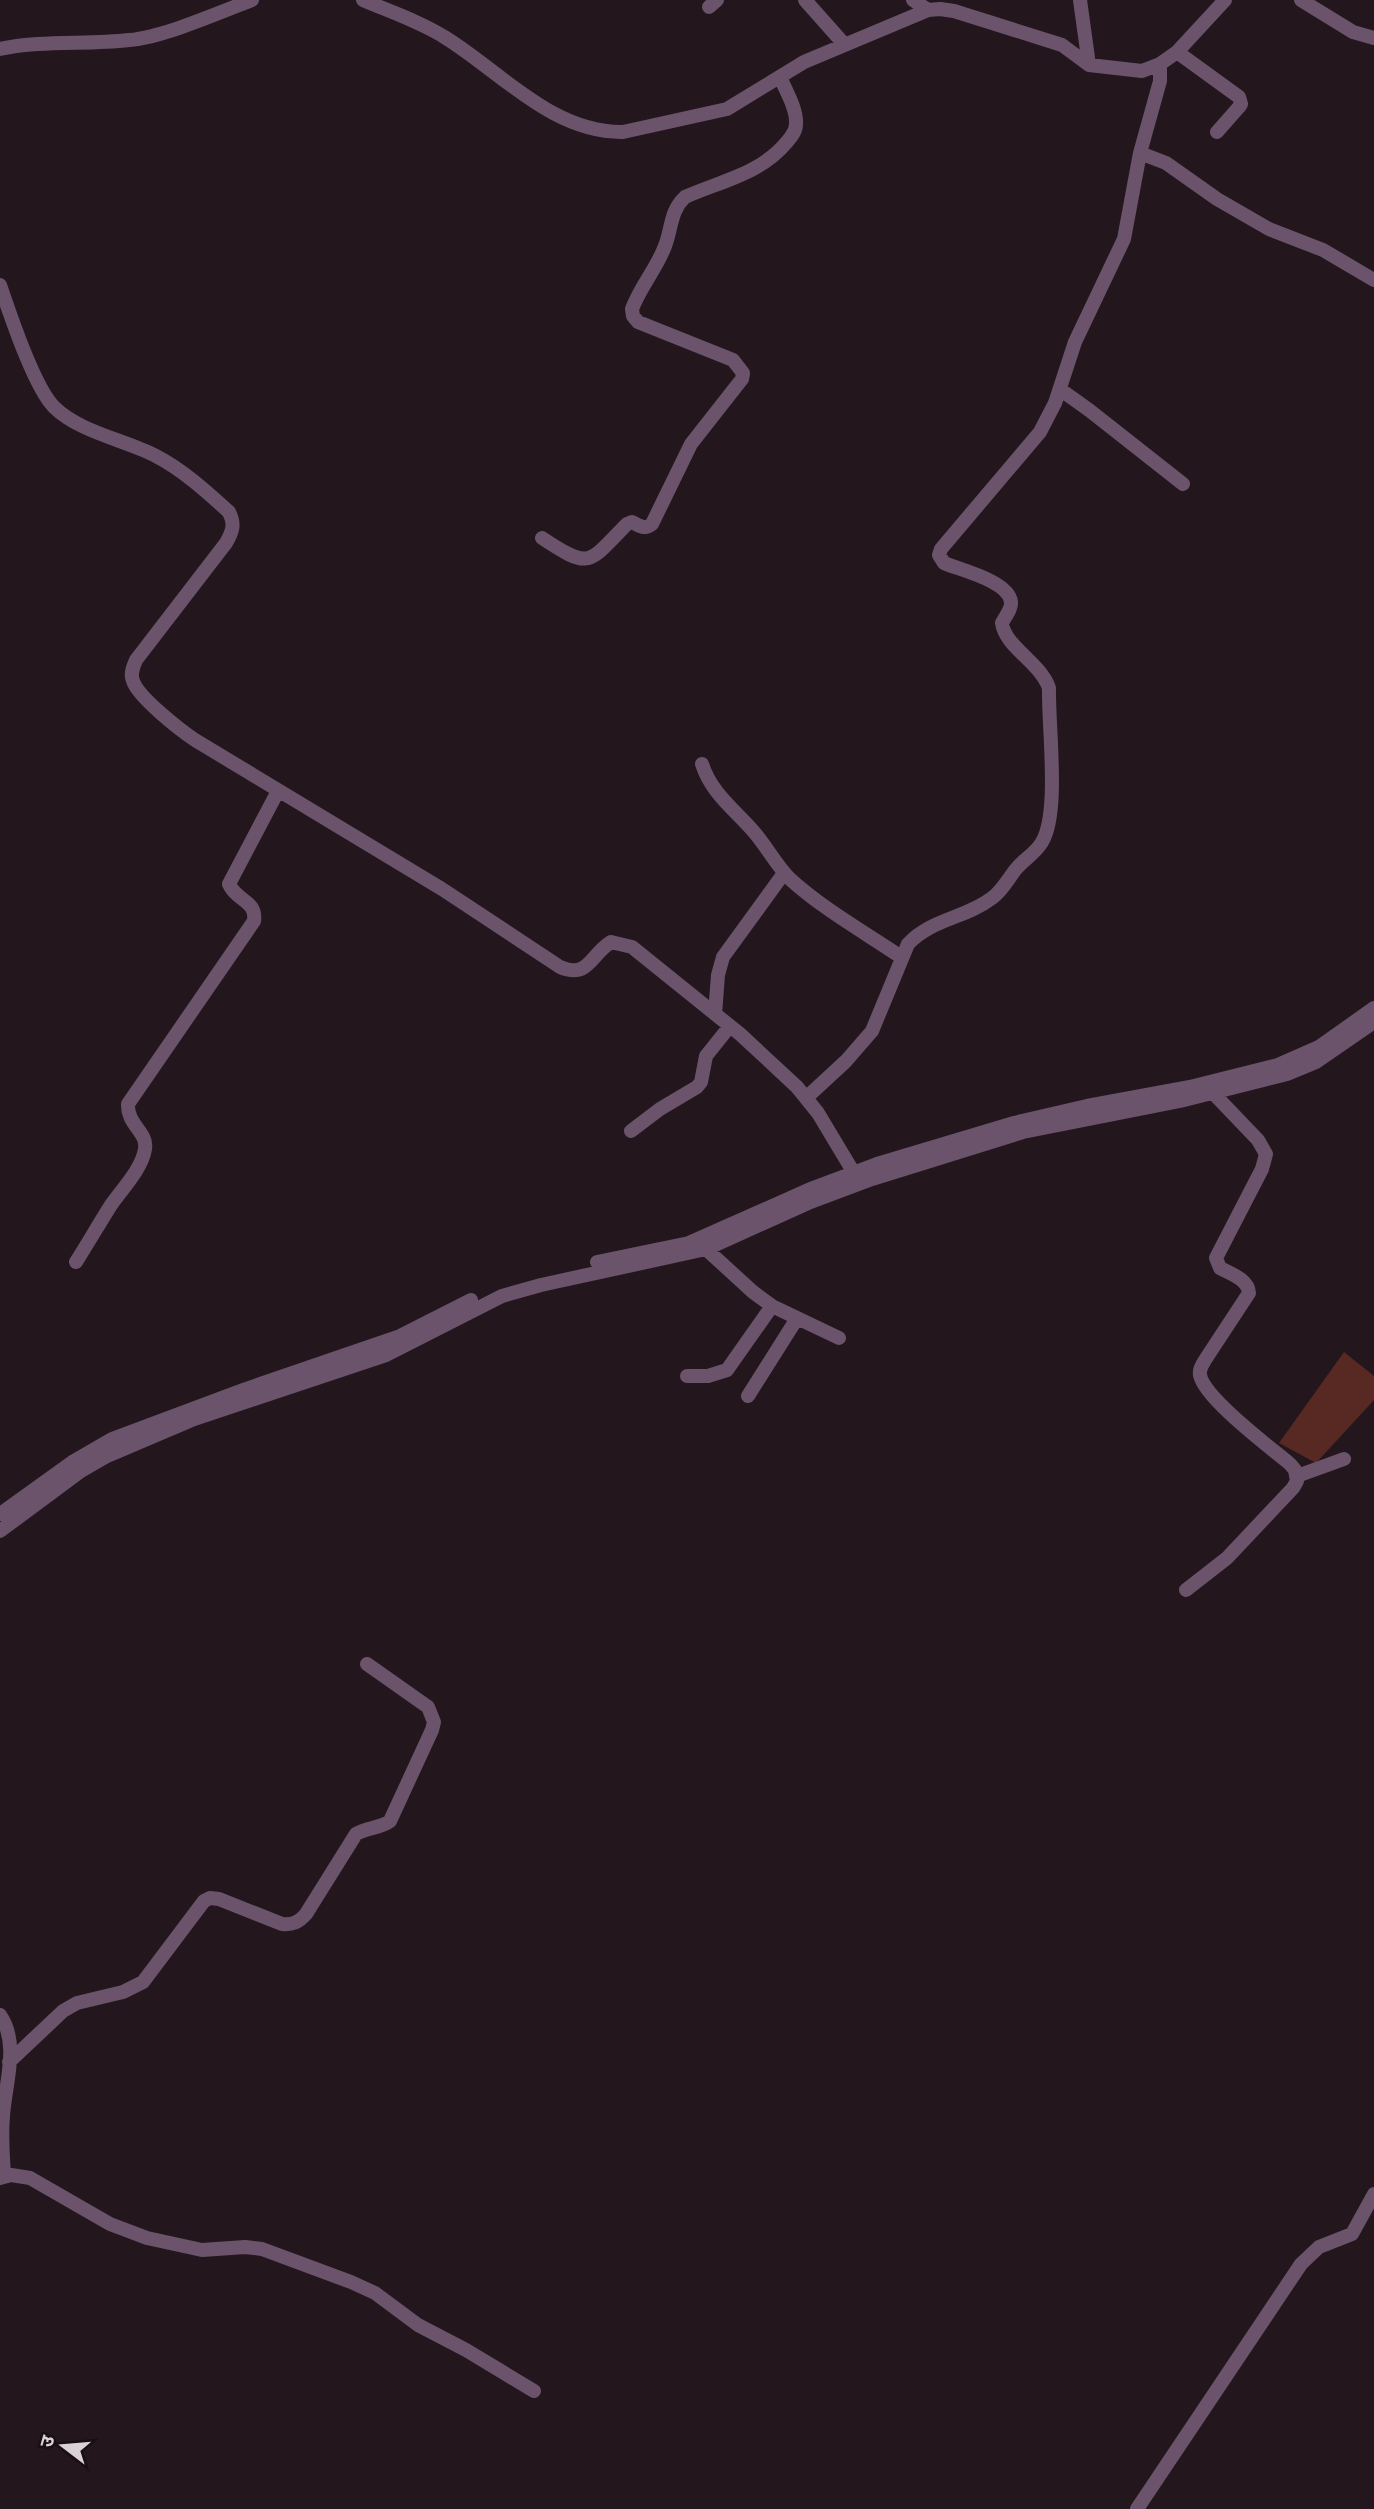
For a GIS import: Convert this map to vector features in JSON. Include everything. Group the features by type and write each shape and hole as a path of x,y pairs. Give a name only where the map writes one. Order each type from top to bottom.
{"street":[{"path":"0,49 21,45 145,38 252,0"},
{"path":"363,0 442,35 555,114 593,130 623,132 726,109 804,62 928,10 954,11 1062,45 1089,65 1142,71 1160,64 1177,52 1225,0"},
{"path":"805,0 844,44"},
{"path":"913,0 928,10"},
{"path":"1080,0 1089,65"},
{"path":"1301,0 1353,33 1374,38"},
{"path":"1177,52 1239,97 1241,104 1217,131"},
{"path":"807,1097 846,1061 872,1031 901,957 918,933 992,899 1041,844 1048,829 1051,762 1049,688 1046,678 1006,636 1002,623 1011,606 1007,594 983,576 944,563 939,555 941,548 1040,432 1060,390 1075,342 1124,239 1140,153 1160,80 1160,64"},
{"path":"542,538 566,554 582,560 598,555 627,524 632,522 643,528 652,524 691,444 742,379 743,373 733,360 638,321 633,316 632,309 665,245 671,220 679,203 685,197 763,164 776,155 791,137 795,130 795,113 780,77"},
{"path":"1140,153 1160,160 1217,199 1269,229 1323,250 1374,281"},
{"path":"0,285 36,380 55,408 81,425 157,457 174,467 229,512 234,521 233,532 136,660 132,681 157,708 188,735 442,889 560,967 569,971 582,970 611,943 632,947 730,1026 807,1097 854,1173"},
{"path":"1060,390 1099,417 1183,484"},
{"path":"702,764 712,786 755,833 784,873 901,957"},
{"path":"76,1262 141,1159 145,1148 145,1138 131,1122 128,1104 254,921 252,905 233,893 229,884 278,791"},
{"path":"715,1014 718,975 723,957 784,873"},
{"path":"0,1514 74,1461 138,1429 400,1336 501,1287 588,1264 689,1243 813,1188 1014,1123 1087,1105 1190,1087 1279,1065 1319,1047 1374,1008"},
{"path":"0,1531 107,1455 194,1419 386,1354 502,1296 541,1284 706,1249 808,1203 872,1179 1023,1132 1213,1093 1304,1068 1336,1050 1374,1022"},
{"path":"631,1131 701,1083 706,1056 730,1026"},
{"path":"1186,1590 1211,1572 1246,1539 1293,1488 1297,1476 1290,1464 1212,1395 1200,1377 1200,1369 1205,1360 1247,1300 1249,1286 1220,1268 1216,1258 1262,1168 1266,1154 1264,1146 1213,1093"},
{"path":"706,1249 752,1292 772,1306 796,1320 839,1338"},
{"path":"687,1376 708,1376 726,1370 772,1306"},
{"path":"748,1396 796,1320"},
{"path":"1297,1476 1344,1459"},
{"path":"9,2062 63,2011 77,2003 123,1992 143,1982 204,1900 219,1899 282,1924 300,1921 356,1834 364,1829 382,1827 390,1821 432,1730 433,1722 428,1707 368,1664"},
{"path":"0,2015 6,2024 10,2040 3,2118 2,2177 21,2175 30,2178 110,2224 147,2238 202,2249 262,2249 352,2282 375,2292 418,2325 534,2391"},
{"path":"1137,2509 1301,2264 1319,2247 1352,2234 1374,2194"}],"shaded area":[{"path":"1344,1352 1374,1376 1374,1400 1316,1463 1279,1443"}]}
